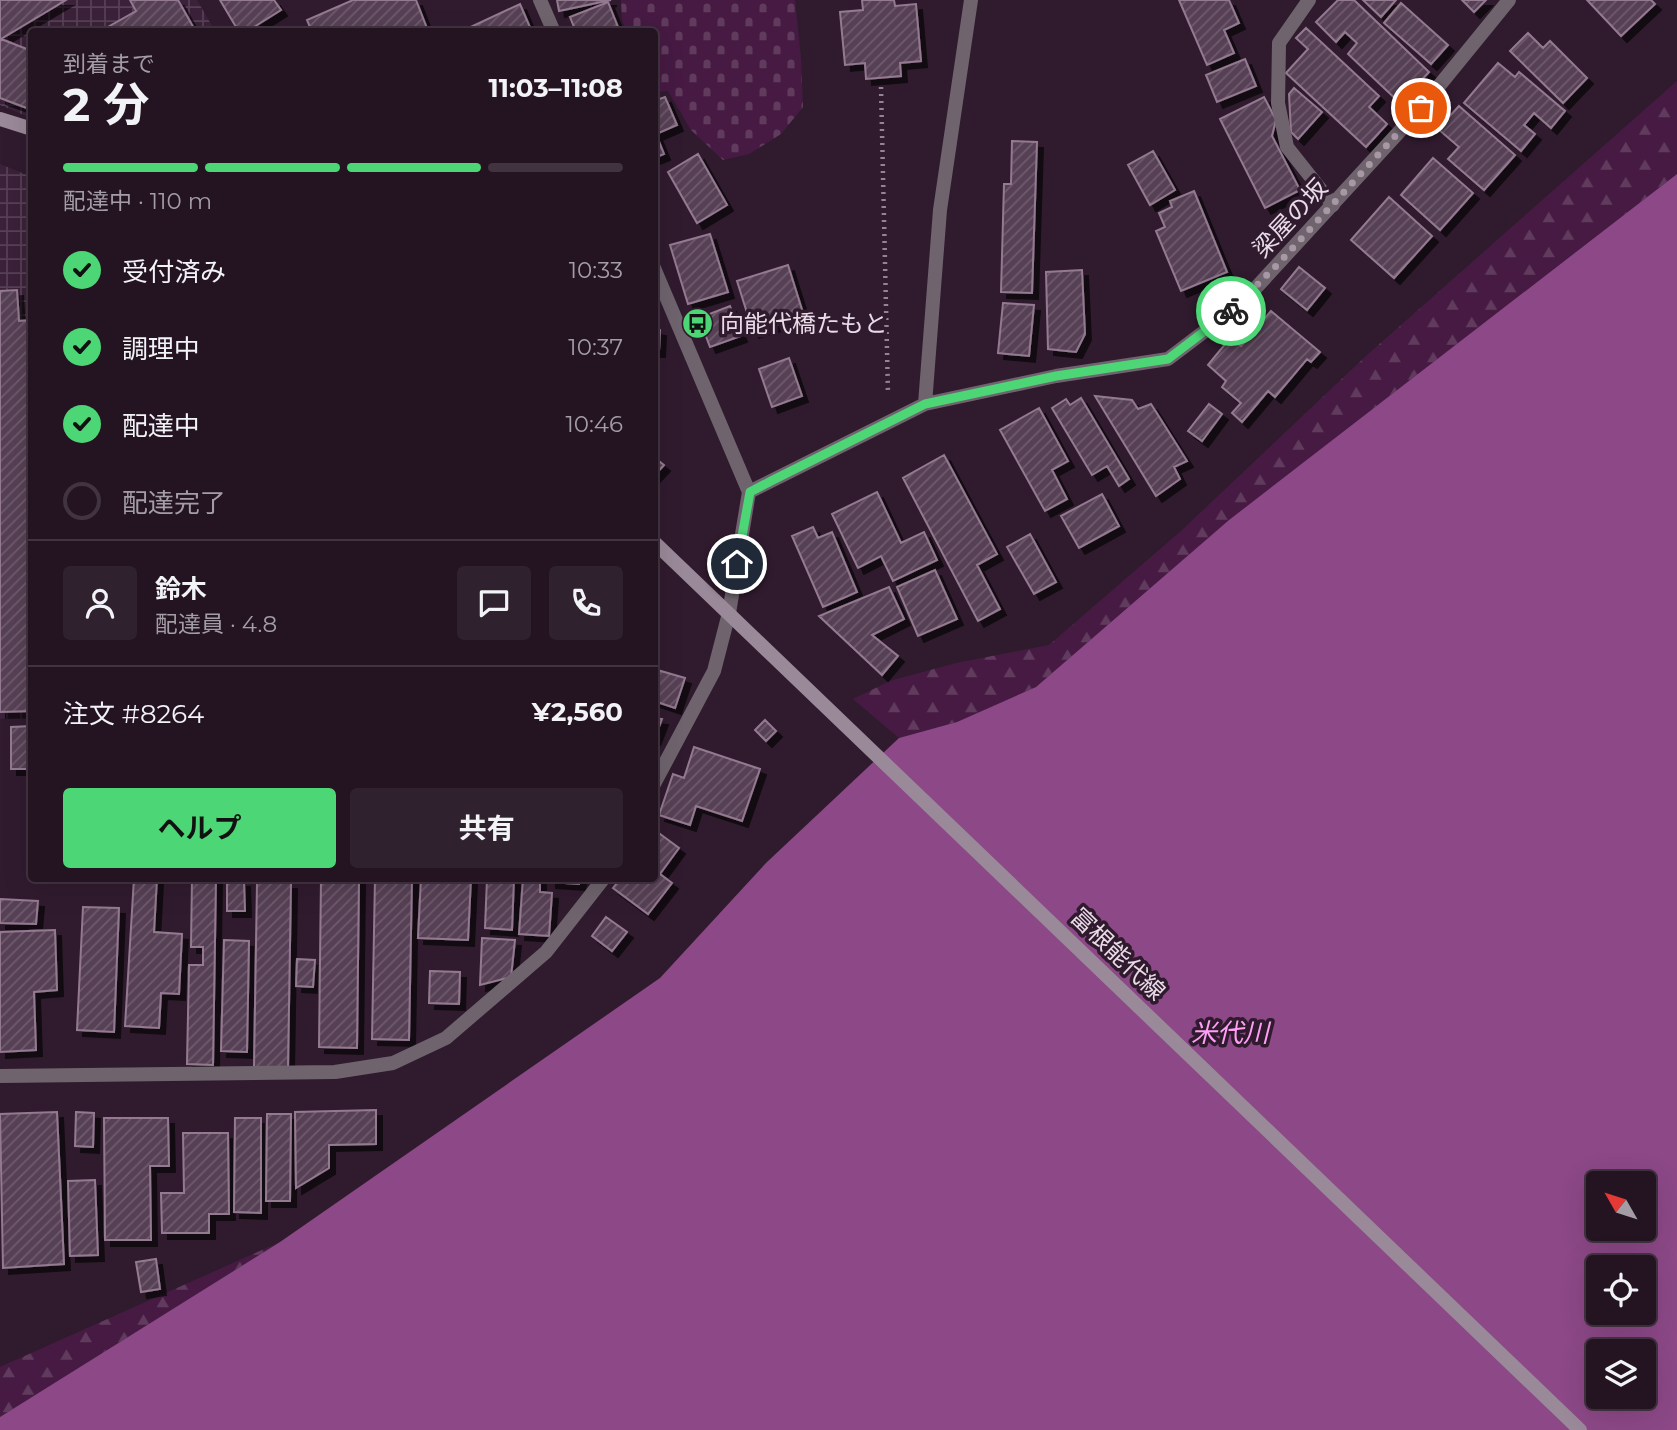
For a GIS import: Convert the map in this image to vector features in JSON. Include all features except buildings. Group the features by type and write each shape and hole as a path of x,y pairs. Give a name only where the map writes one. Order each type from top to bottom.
{"main road":[{"path":"0,119 28,128"},
{"name":"富根能代線","path":"658,546 1580,1430"}],"street":[{"path":"541,0 552,28"},
{"path":"925,404 940,210 971,0"},
{"path":"1309,0 1279,43 1278,103 1287,147 1333,205"},
{"name":"梁屋の坂","path":"750,492 925,404 1056,376 1168,359 1241,303 1421,108 1509,0"},
{"path":"658,277 750,492 729,613 714,671 658,776"},
{"path":"0,1076 335,1072 393,1063 446,1038 536,960 601,882"}],"path":[{"path":"881,87 889,421"}],"shaded area":[{"path":"0,0 197,0 213,28 28,28 28,117 0,105"},
{"path":"0,164 28,175 28,718 0,719"}],"green space":[{"path":"621,0 795,0 803,107 781,134 749,154 723,160 691,130 668,91 658,92 658,28 626,28 622,20"},
{"path":"1677,81 1677,174 1229,520 1036,687 957,722 899,738 853,699 890,681 956,663 1049,645 1181,531 1366,356"},
{"path":"280,1242 0,1417 0,1367"}],"water":[{"name":"米代川","path":"1677,174 1677,1430 0,1430 0,1417 280,1242 660,978 766,863 899,738 957,722 1036,687 1229,520"}],"way so far":[{"path":"1231,311 1278,264 1421,108"}],"place":[{"name":"向能代橋たもと","path":"697,323"}],"route":[{"path":"737,564 750,492 773,480 925,404 1056,376 1168,359 1231,311"}]}
